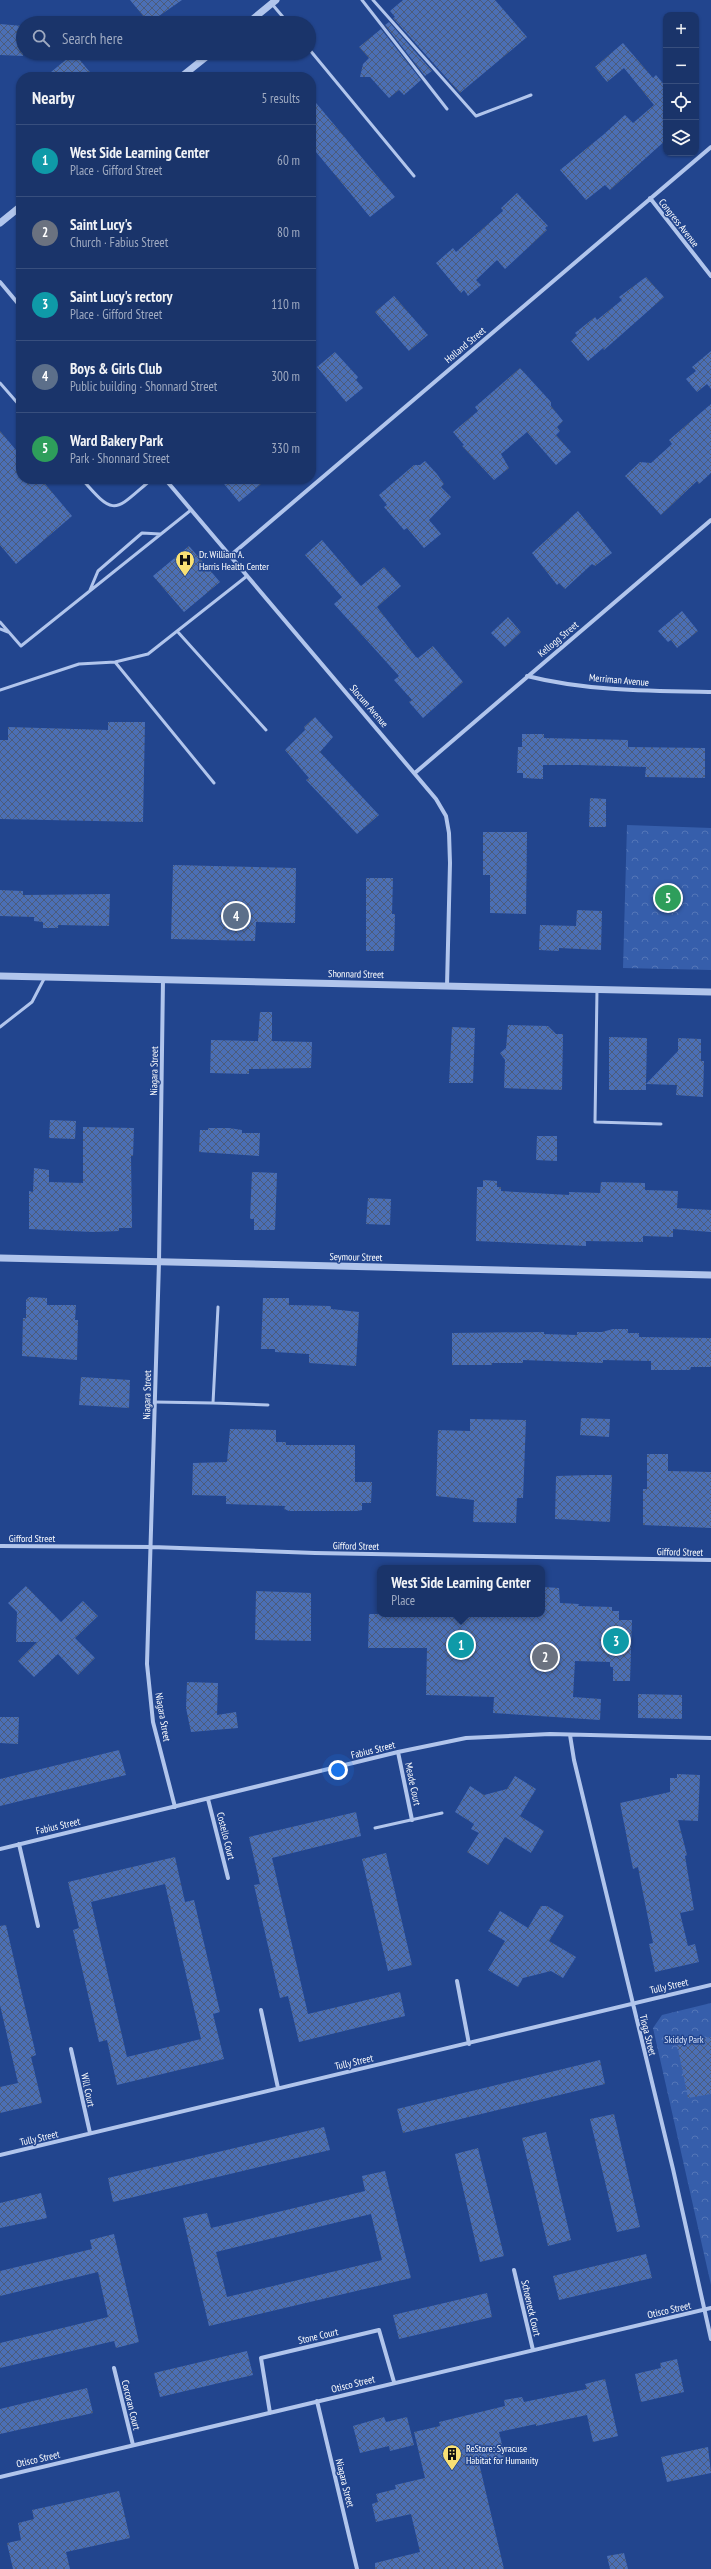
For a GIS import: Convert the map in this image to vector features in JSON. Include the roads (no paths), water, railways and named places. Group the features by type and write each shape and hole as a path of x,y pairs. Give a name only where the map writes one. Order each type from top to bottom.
{"street":[{"path":"257,16 274,2"},
{"path":"187,72 202,60"},
{"name":"Holland Street","path":"316,483 711,147"},
{"name":"Congress Avenue","path":"650,198 711,276"},
{"path":"0,223 16,210"},
{"path":"0,282 16,301"},
{"name":"Slocum Avenue","path":"169,484 416,772 436,799 446,816 449,833 450,863 447,986"},
{"name":"Holland Street","path":"230,556 314,484"},
{"name":"Kellogg Street","path":"416,772 711,520"},
{"name":"Merriman Avenue","path":"527,676 558,684 653,691 711,692"},
{"name":"Shonnard Street","path":"0,976 711,992"},
{"name":"Niagara Street","path":"163,980 159,1262 152,1547 147,1664 154,1722 175,1807"},
{"name":"Seymour Street","path":"0,1258 711,1275"},
{"name":"Gifford Street","path":"0,1546 152,1547 323,1553 711,1560"},
{"name":"Fabius Street","path":"0,1849 398,1752 466,1738 570,1735 711,1738"},
{"name":"Tioga Street","path":"570,1735 574,1760 673,2169 711,2339"},
{"name":"Meade Court","path":"398,1752 412,1820"},
{"name":"Costello Court","path":"208,1799 228,1878"},
{"path":"19,1844 38,1926"},
{"path":"457,1981 469,2044"},
{"name":"Tully Street","path":"0,2155 469,2044 586,2013 711,1985"},
{"path":"261,2010 278,2088"},
{"name":"Will Court","path":"72,2049 90,2134"},
{"name":"Schoeneck Court","path":"514,2270 533,2350"},
{"name":"Otisco Street","path":"0,2477 394,2382 711,2308"},
{"name":"Stone Court","path":"270,2413 261,2358 379,2330 394,2382"},
{"name":"Corcoran Court","path":"114,2368 133,2445"},
{"name":"Niagara Street","path":"317,2401 357,2569"}],"lane":[{"path":"362,0 447,109"},
{"path":"373,0 476,116 531,95"},
{"path":"274,2 283,16"},
{"path":"316,57 414,176"},
{"path":"0,382 16,401"},
{"path":"86,484 102,502 110,507 120,507 146,484"},
{"path":"0,622 21,646 191,510"},
{"path":"90,591 98,571 142,534 161,534"},
{"path":"0,690 79,664 116,662 148,654 247,576"},
{"path":"0,629 9,633"},
{"path":"177,631 266,730"},
{"path":"116,662 214,783"},
{"path":"0,1027 32,1002 45,977"},
{"path":"597,990 595,1122 661,1124"},
{"path":"213,1403 218,1307"},
{"path":"155,1402 268,1405"},
{"path":"375,1828 442,1813"}],"place":[{"name":"Dr. William A. Harris Health Center","path":"185,577"},
{"name":"Ward Bakery Park","path":"668,898"},
{"name":"Boys & Girls Club","path":"236,916"},
{"name":"Saint Lucy's rectory","path":"616,1641"},
{"name":"West Side Learning Center","path":"461,1645"},
{"name":"Saint Lucy's","path":"545,1657"},
{"name":"ReStore: Syracuse Habitat for Humanity","path":"452,2471"}],"park label":[{"name":"Skiddy Park","path":"684,2039"}]}
